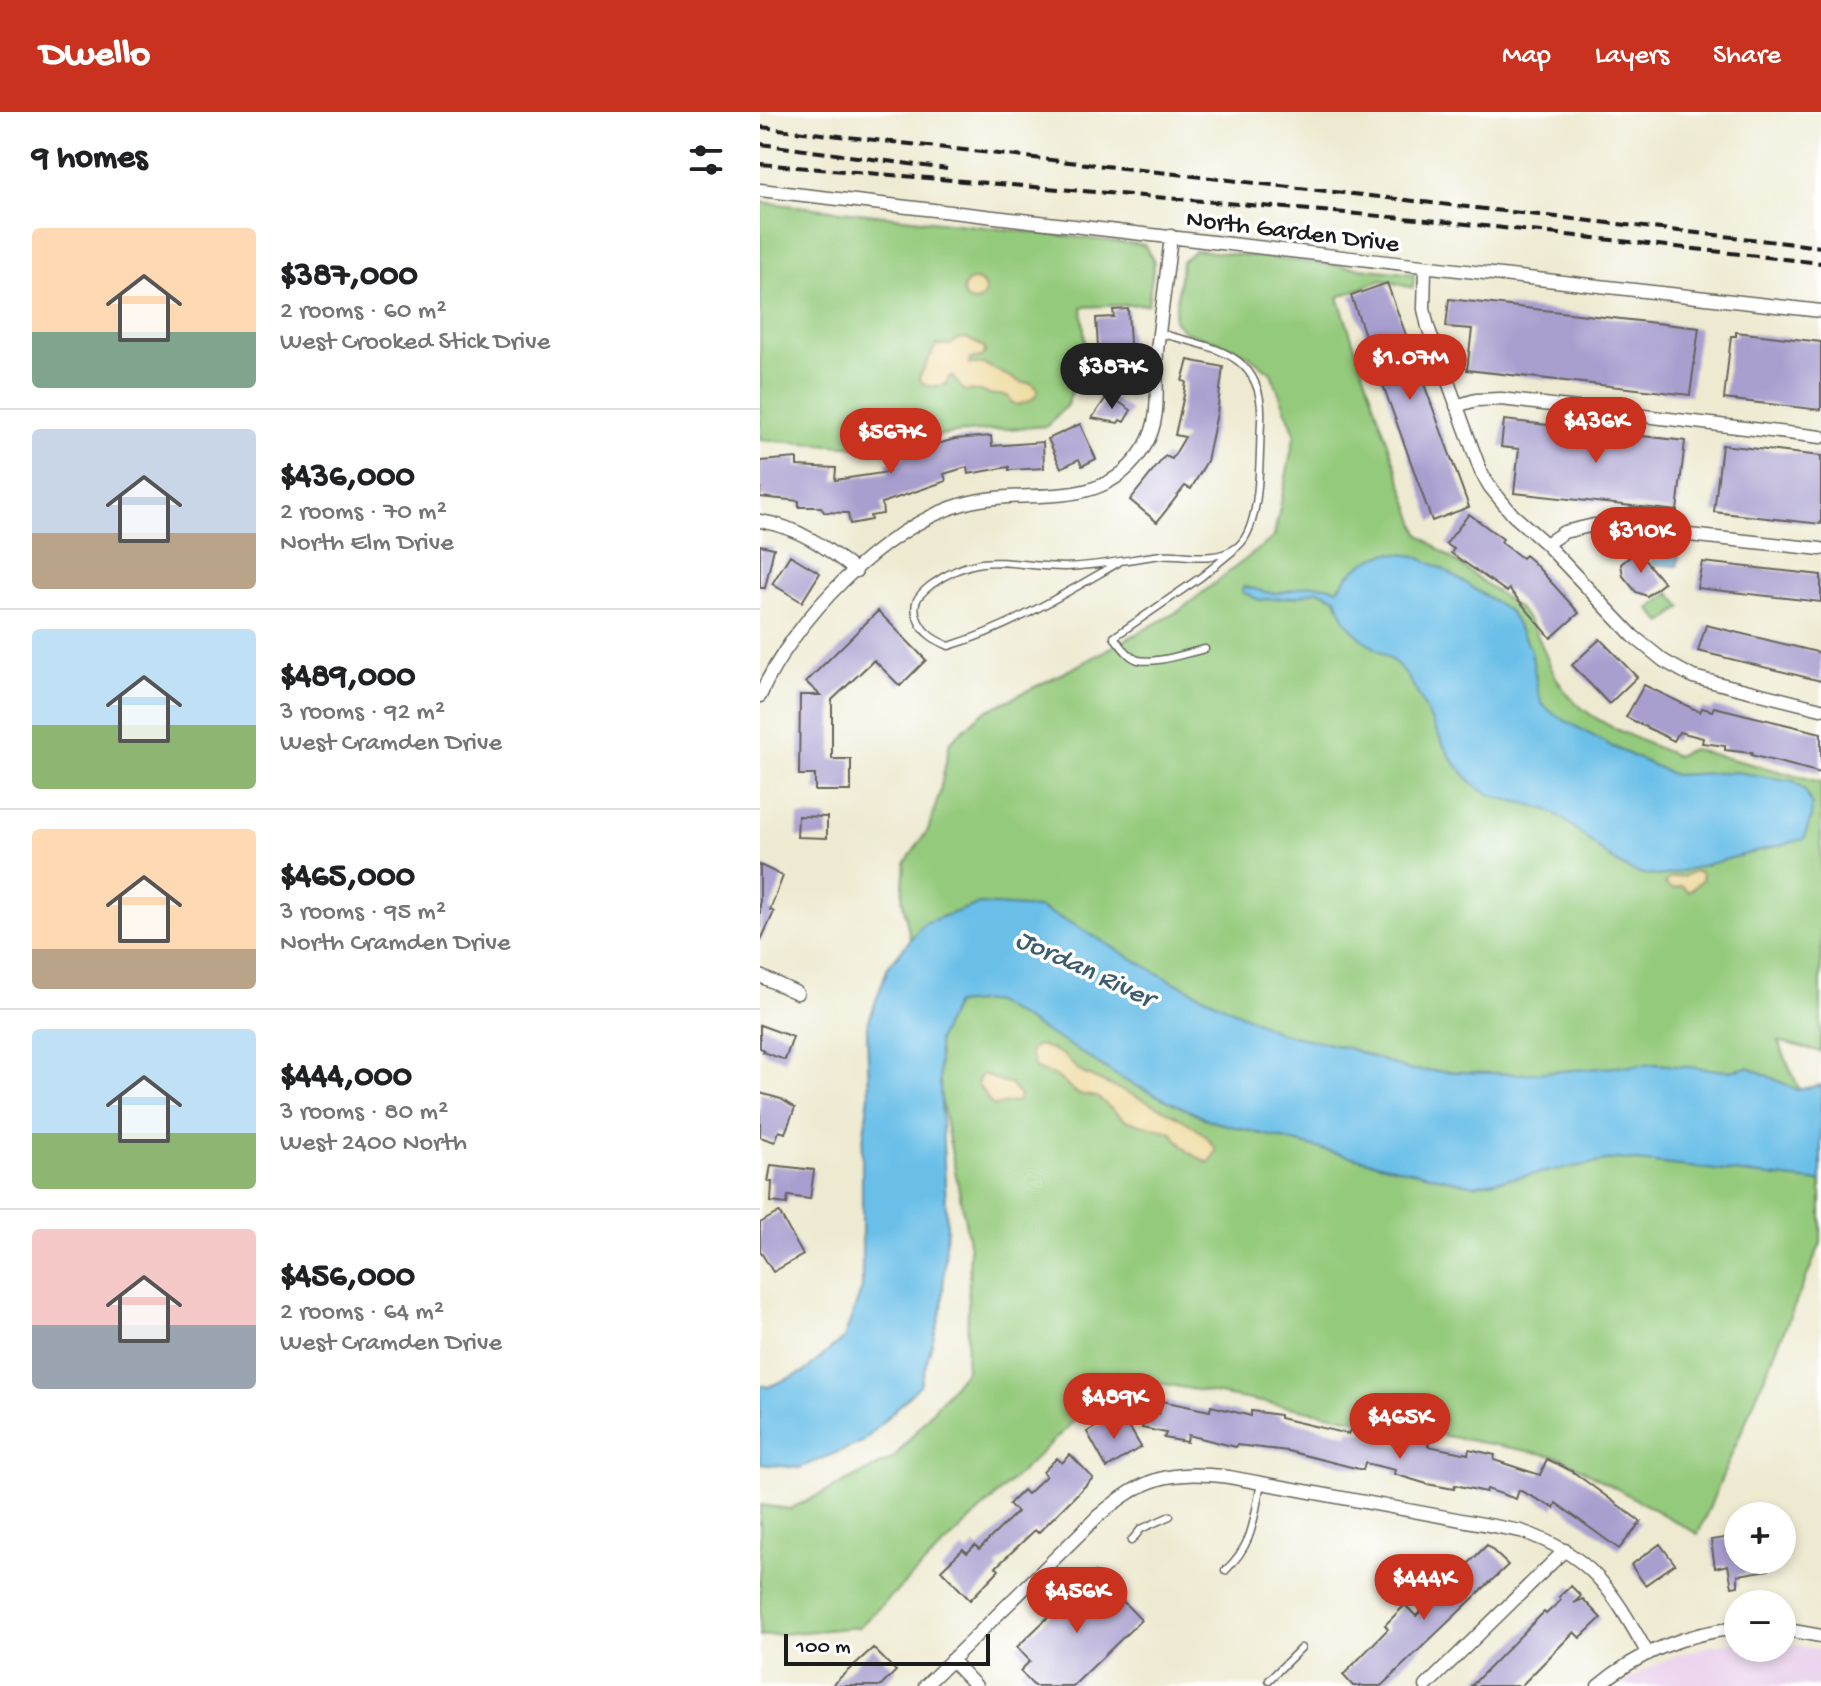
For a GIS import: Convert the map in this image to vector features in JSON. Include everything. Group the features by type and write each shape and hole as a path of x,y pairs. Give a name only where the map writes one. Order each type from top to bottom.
{"street":[{"name":"North Garden Drive","path":"760,190 1821,311"},
{"path":"760,696 764,675 801,627 891,539 964,503 1072,494 1105,485 1135,461 1154,428 1158,409 1156,363 1171,236"},
{"path":"1425,268 1424,309 1428,327 1456,406 1481,472 1513,515 1546,544 1633,636 1664,661 1693,677 1821,709"},
{"path":"1456,406 1476,400 1501,399 1821,437"},
{"path":"760,521 782,525 813,539 856,571"},
{"path":"1546,544 1564,532 1594,525 1821,549"},
{"path":"760,976 797,993"},
{"path":"925,1686 1123,1495 1144,1483 1166,1476 1201,1474 1521,1531 1565,1550 1599,1576 1648,1654"},
{"path":"1426,1686 1565,1550"},
{"path":"1598,1686 1648,1654 1690,1636 1724,1630"},
{"path":"1796,1632 1821,1636"},
{"path":"951,1660 976,1686"}],"lane":[{"path":"1159,333 1216,347 1230,354 1254,379 1260,393 1258,479 1247,535 1236,549 1201,577 1114,637 1137,660 1205,649"},
{"path":"1118,563 1036,609 974,639 949,646 932,639 920,626 913,609 918,595 965,565 1003,561 1063,567 1118,563 1162,555 1207,558 1236,549"},
{"path":"1225,1571 1242,1555 1250,1539 1261,1483"},
{"path":"1131,1541 1141,1529 1170,1516"},
{"path":"1269,1680 1301,1648"}],"shaded area":[{"path":"1724,1644 1724,1662 1796,1662 1796,1645 1821,1650 1821,1686 1620,1686 1677,1655"}],"green space":[{"path":"760,202 1145,245 1154,262 1148,304 1082,307 1086,352 1067,405 1047,426 955,433 860,447 760,440"},
{"path":"1195,250 1414,274 1413,288 1382,280 1338,297 1419,534 1518,608 1532,627 1567,694 1594,717 1676,756 1692,749 1821,782 1821,1052 1778,1041 1821,1139 1821,1243 1698,1534 1560,1457 1121,1376 859,1627 760,1636 760,1505 790,1509 894,1458 966,1370 970,1247 902,897 905,863 928,830 940,792 950,742 982,713 1179,611 1274,537 1295,433 1271,373 1248,355 1185,332 1174,320 1182,262"},
{"path":"1670,593 1682,607 1662,623 1650,609"}],"sand":[{"path":"974,280 985,291 974,302 963,291"},
{"path":"966,338 984,347 985,353 982,357 970,359 969,364 984,364 1022,383 1031,383 1038,389 1036,396 1018,405 1012,403 1008,396 964,391 952,376 946,384 930,386 921,382 919,378 936,345 950,345"},
{"path":"1701,872 1703,879 1689,892 1682,886 1672,889 1665,884 1670,878"},
{"path":"1040,1045 1063,1055 1081,1072 1156,1105 1194,1127 1208,1138 1216,1150 1213,1158 1208,1163 1188,1152 1171,1132 1125,1120 1097,1097 1077,1094 1056,1076 1035,1069 1030,1053"},
{"path":"982,1074 1010,1084 1020,1096 1018,1101 995,1106 991,1104 977,1083"}],"water":[{"path":"1654,552 1679,555 1677,566 1652,564"},
{"path":"1391,553 1416,556 1445,570 1509,611 1531,650 1542,704 1554,714 1611,746 1674,775 1736,772 1794,781 1805,790 1812,806 1804,839 1667,875 1633,871 1605,854 1552,812 1490,794 1468,779 1447,751 1405,673 1355,632 1344,619 1336,598 1318,590 1297,597 1259,600 1242,592 1243,587 1271,593 1311,585 1338,589 1361,565"},
{"name":"Jordan River","path":"979,904 1039,908 1168,979 1280,1033 1348,1048 1409,1070 1518,1074 1657,1064 1729,1071 1749,1067 1797,1090 1821,1085 1821,1182 1618,1159 1474,1185 1211,1121 1124,1080 992,1001 955,1004 938,1040 947,1226 942,1309 920,1385 863,1442 799,1468 760,1464 760,1385 768,1387 804,1372 844,1338 862,1288 862,1149 869,1095 867,1026 888,967 924,923"}],"building":[{"path":"1387,283 1469,507 1432,521 1351,296"},
{"path":"1449,299 1699,328 1690,395 1467,370 1472,329 1446,327"},
{"path":"1128,309 1132,379 1128,379 1129,386 1105,388 1096,318 1114,317 1113,310"},
{"path":"1736,332 1821,342 1821,410 1724,399 1731,336 1736,336"},
{"path":"1188,360 1223,367 1217,413 1207,461 1191,489 1185,486 1157,522 1130,500 1165,456 1172,459 1185,437 1175,435"},
{"path":"1108,395 1131,410 1124,422 1092,418"},
{"path":"1504,420 1685,441 1677,511 1514,493 1519,449 1501,447"},
{"path":"1080,424 1096,459 1082,466 1079,459 1061,468 1048,439"},
{"path":"991,436 992,446 1043,442 1044,468 1009,470 1009,467 968,474 967,467 944,474 946,481 882,503 883,514 870,516 871,520 850,524 848,513 824,512 821,507 799,507 799,501 760,497 761,461 797,458 797,466 836,468 835,480 889,472 886,464 920,449 955,439"},
{"path":"1722,445 1821,456 1821,524 1714,512"},
{"path":"1469,514 1503,539 1501,542 1522,558 1525,555 1533,562 1579,613 1551,638 1509,589 1507,592 1451,553 1454,549 1446,544"},
{"path":"760,545 774,548 765,588 760,588"},
{"path":"1637,551 1664,583 1647,596 1636,592 1623,576 1621,564"},
{"path":"790,555 820,573 802,602 772,584"},
{"path":"1702,562 1821,575 1821,602 1697,588"},
{"path":"878,611 926,660 900,686 874,660 832,700 832,759 851,759 851,791 815,791 815,775 799,775 800,695 820,695 806,682"},
{"path":"1706,625 1821,653 1821,681 1698,651"},
{"path":"1600,639 1637,677 1609,704 1572,665"},
{"path":"1644,685 1700,712 1702,708 1712,711 1714,707 1821,733 1821,773 1752,753 1725,750 1725,746 1702,743 1703,738 1679,732 1674,741 1626,717"},
{"path":"798,816 827,817 827,838 797,837"},
{"path":"760,865 783,876 770,910 774,912 760,942"},
{"path":"760,1025 793,1037 785,1060 760,1048"},
{"path":"760,1093 781,1099 795,1108 785,1133 779,1131 775,1142 760,1137"},
{"path":"771,1165 814,1170 810,1199 788,1196 787,1204 771,1202 772,1182 768,1182"},
{"path":"779,1212 803,1255 773,1272 760,1251 760,1223"},
{"path":"1162,1401 1210,1411 1211,1406 1251,1416 1251,1411 1280,1415 1280,1418 1348,1434 1350,1430 1370,1434 1369,1438 1400,1445 1403,1436 1429,1442 1428,1446 1468,1454 1469,1449 1495,1455 1494,1460 1540,1475 1547,1459 1572,1471 1641,1522 1619,1549 1556,1503 1554,1508 1519,1490 1516,1499 1487,1489 1486,1492 1455,1485 1454,1489 1427,1484 1394,1474 1395,1470 1365,1463 1363,1470 1288,1451 1236,1447 1188,1435 1187,1442 1164,1438 1166,1433 1142,1428 1146,1411 1159,1414"},
{"path":"1112,1417 1116,1423 1124,1418 1141,1447 1107,1468 1087,1432"},
{"path":"1070,1454 1093,1478 1038,1533 1035,1530 996,1567 999,1570 970,1600 941,1570 963,1549 967,1553 975,1545 979,1549 1017,1512 1009,1504 1023,1490 1027,1494 1046,1476 1043,1472 1057,1458 1062,1463"},
{"path":"1724,1538 1724,1566 1715,1568 1711,1540"},
{"path":"1660,1544 1675,1564 1645,1585 1631,1565"},
{"path":"1487,1545 1508,1565 1381,1686 1353,1686 1343,1675 1388,1629 1385,1625 1405,1605 1416,1616 1446,1586 1443,1583"},
{"path":"1095,1572 1141,1620 1073,1686 1034,1686 1020,1671 1030,1661 1017,1647"},
{"path":"1730,1574 1744,1574 1738,1575 1738,1586 1732,1587"},
{"path":"1571,1586 1581,1596 1574,1603 1583,1599 1601,1618 1580,1638 1574,1632 1521,1686 1471,1686 1544,1612 1546,1614 1561,1600 1559,1597"},
{"path":"873,1648 896,1671 881,1686 831,1686"}],"railway":[{"path":"760,127 1821,247"},
{"path":"760,144 947,169"},
{"path":"760,164 1440,221 1821,263"}]}
